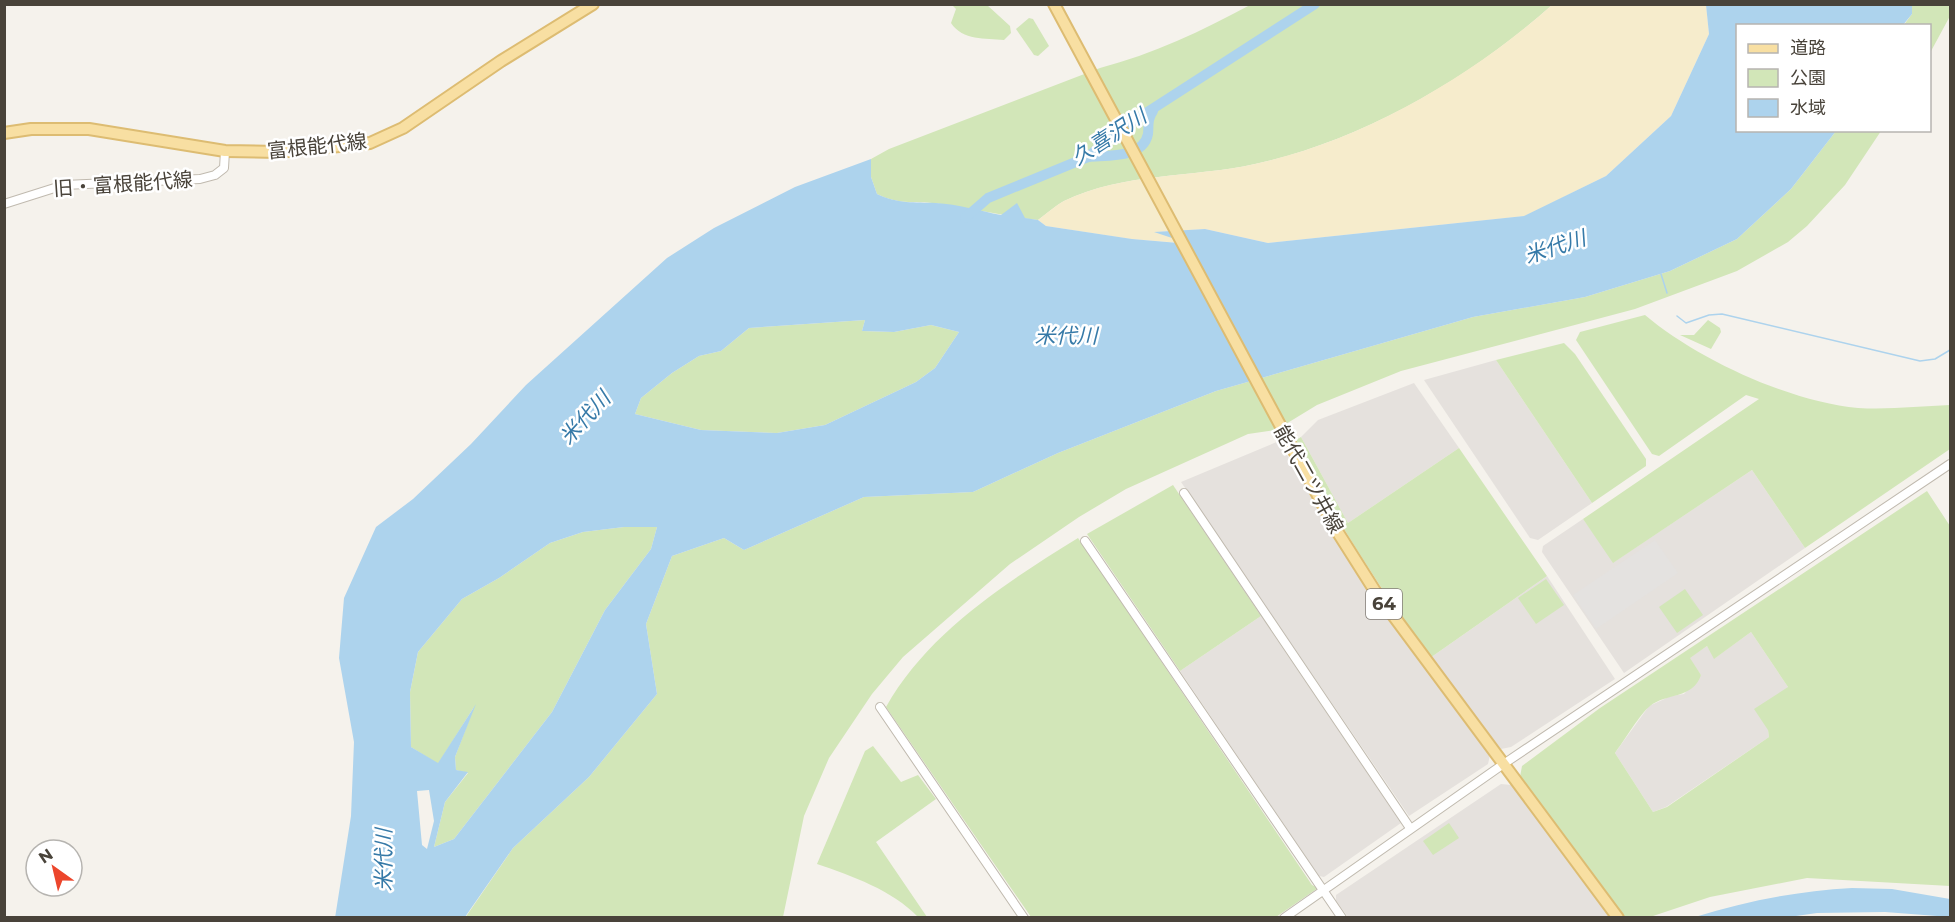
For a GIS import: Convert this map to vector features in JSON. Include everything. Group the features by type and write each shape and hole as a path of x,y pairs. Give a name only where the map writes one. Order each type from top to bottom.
{"main road":[{"name":"富根能代線","path":"4,133 31,129 89,129 225,151 317,149 370,142 388,136 593,4"},
{"name":"能代二ツ井線","path":"1054,4 1276,420 1327,513 1375,591 1618,918"}],"street":[{"name":"旧・富根能代線","path":"4,204 64,185 200,179 215,175 224,168 225,151"},
{"path":"1284,918 1505,763 1950,464"},
{"path":"1184,493 1410,828"},
{"path":"1085,541 1342,918"},
{"path":"880,707 1024,918"}],"shaded area":[{"path":"1496,360 1592,503 1538,540 1530,538 1424,380"},
{"path":"1414,383 1459,448 1348,523 1301,437 1318,420"},
{"path":"1279,441 1367,591 1490,755 1488,764 1409,816 1181,482"},
{"path":"1752,470 1805,548 1624,673 1542,552 1543,546 1583,519 1614,562"},
{"path":"1655,540 1678,573 1596,629 1573,595"},
{"path":"1547,576 1615,679 1511,747 1501,749 1430,658"},
{"path":"1261,616 1401,823 1324,877 1319,876 1180,671"},
{"path":"1751,632 1788,687 1768,730 1769,737 1666,807 1653,812 1615,753 1649,706 1671,696 1684,694 1701,675 1689,658 1707,646 1715,658"},
{"path":"1501,784 1511,785 1611,916 1348,917 1336,901 1336,895"}],"green space":[{"path":"952,5 987,5 1010,26 1011,33 1004,40 968,36 951,23 956,9"},
{"path":"1250,5 1552,5 1487,57 1414,103 1375,123 1295,154 1255,164 1110,185 1064,201 1038,220 941,204 894,200 877,194 871,177 871,159 889,149 1100,68 1158,49"},
{"path":"1912,5 1950,5 1950,16 1931,51 1931,24 1904,24 1912,14"},
{"path":"1029,18 1033,19 1049,46 1038,56 1034,55 1016,29"},
{"path":"1835,132 1880,132 1845,185 1807,226 1788,242 1737,271 1635,309 1401,371 1317,405 1276,430 1248,434 1126,489 1079,517 1010,564 903,657 872,694 829,758 804,816 783,917 465,918 513,848 589,777 657,694 646,624 672,556 724,538 744,550 864,497 973,492 1058,453 1216,391 1473,317 1585,297 1670,271 1737,239 1791,189"},
{"path":"1645,315 1666,331 1717,362 1774,388 1803,397 1858,408 1950,405 1950,449 1805,548 1752,470 1613,563 1583,519 1759,399 1746,395 1659,456 1652,454 1576,340 1580,332"},
{"path":"865,320 862,331 894,332 931,325 959,332 935,368 916,382 825,425 777,433 701,430 635,414 641,398 672,373 699,356 721,351 749,328"},
{"path":"1708,320 1720,328 1721,332 1711,349 1680,335 1694,335"},
{"path":"1564,343 1575,354 1646,459 1646,466 1592,503 1496,360"},
{"path":"1301,437 1348,523 1459,448 1547,576 1430,658 1341,525 1294,441"},
{"path":"1173,485 1261,616 1180,671 1087,534"},
{"path":"1927,491 1950,526 1950,886 1807,878 1710,897 1650,917 1624,917 1520,777 1522,766 1600,708","holes":["1751,632 1788,687 1754,709 1768,730 1769,737 1667,807 1653,812 1615,753 1650,706 1686,692 1697,683 1701,675 1690,658 1707,646 1714,659"]},
{"path":"624,527 657,527 651,549 605,610 552,712 454,839 434,847 445,802 468,773 456,770 455,757 474,707 438,764 411,747 410,692 418,652 462,599 499,578 550,543 583,532"},
{"path":"1078,538 1312,885 1318,888 1276,917 1031,917 886,707 903,680 946,632 997,591"},
{"path":"1546,579 1564,605 1536,624 1518,598"},
{"path":"1685,589 1703,615 1677,633 1659,607"},
{"path":"873,746 901,782 918,775 936,799 876,842 927,917 918,917 908,907 871,885 817,864 865,751"},
{"path":"1449,823 1459,838 1433,855 1423,841"}],"sand":[{"path":"1552,5 1706,5 1709,34 1671,116 1606,176 1525,216 1268,243 1205,229 1156,232 1193,244 1131,239 1046,226 1038,220 1064,201 1110,185 1255,164 1295,154 1335,140 1375,123 1451,81 1520,32"}],"water":[{"name":"米代川","path":"1706,5 1912,5 1912,14 1904,24 1736,24 1736,132 1835,132 1791,189 1737,239 1670,271 1585,297 1473,317 1216,391 1058,453 973,492 864,497 744,550 724,538 672,556 646,624 657,694 589,777 513,848 465,917 335,918 351,816 354,742 339,658 344,598 376,527 413,499 471,444 526,385 667,258 714,228 795,187 871,159 871,177 877,194 892,199 952,205 1001,215 1017,203 1025,218 1038,220 1046,226 1132,239 1190,244 1154,232 1205,229 1268,243 1524,216 1606,176 1671,116 1709,34","holes":["865,320 862,331 894,332 931,325 959,332 935,368 916,382 825,425 777,433 701,430 635,414 641,398 672,373 699,356 721,351 749,328","624,527 657,527 651,549 605,610 552,712 454,839 434,847 445,802 468,772 456,770 455,757 476,704 438,763 411,747 410,692 418,652 462,599 499,578 550,543 583,532","429,790 434,821 427,849 422,845 417,791"]},
{"path":"1852,888 1892,889 1950,899 1950,917 1885,912 1817,913 1782,918 1695,917 1772,898"}],"waterway":[{"name":"久喜沢川","path":"965,218 988,198 1088,157 1115,133 1315,4"},
{"path":"1088,157 1123,154 1139,148 1145,142 1153,111"},
{"path":"1661,274 1667,293"},
{"path":"1677,316 1686,323 1709,315 1722,314 1920,361 1935,359 1950,350"}]}
